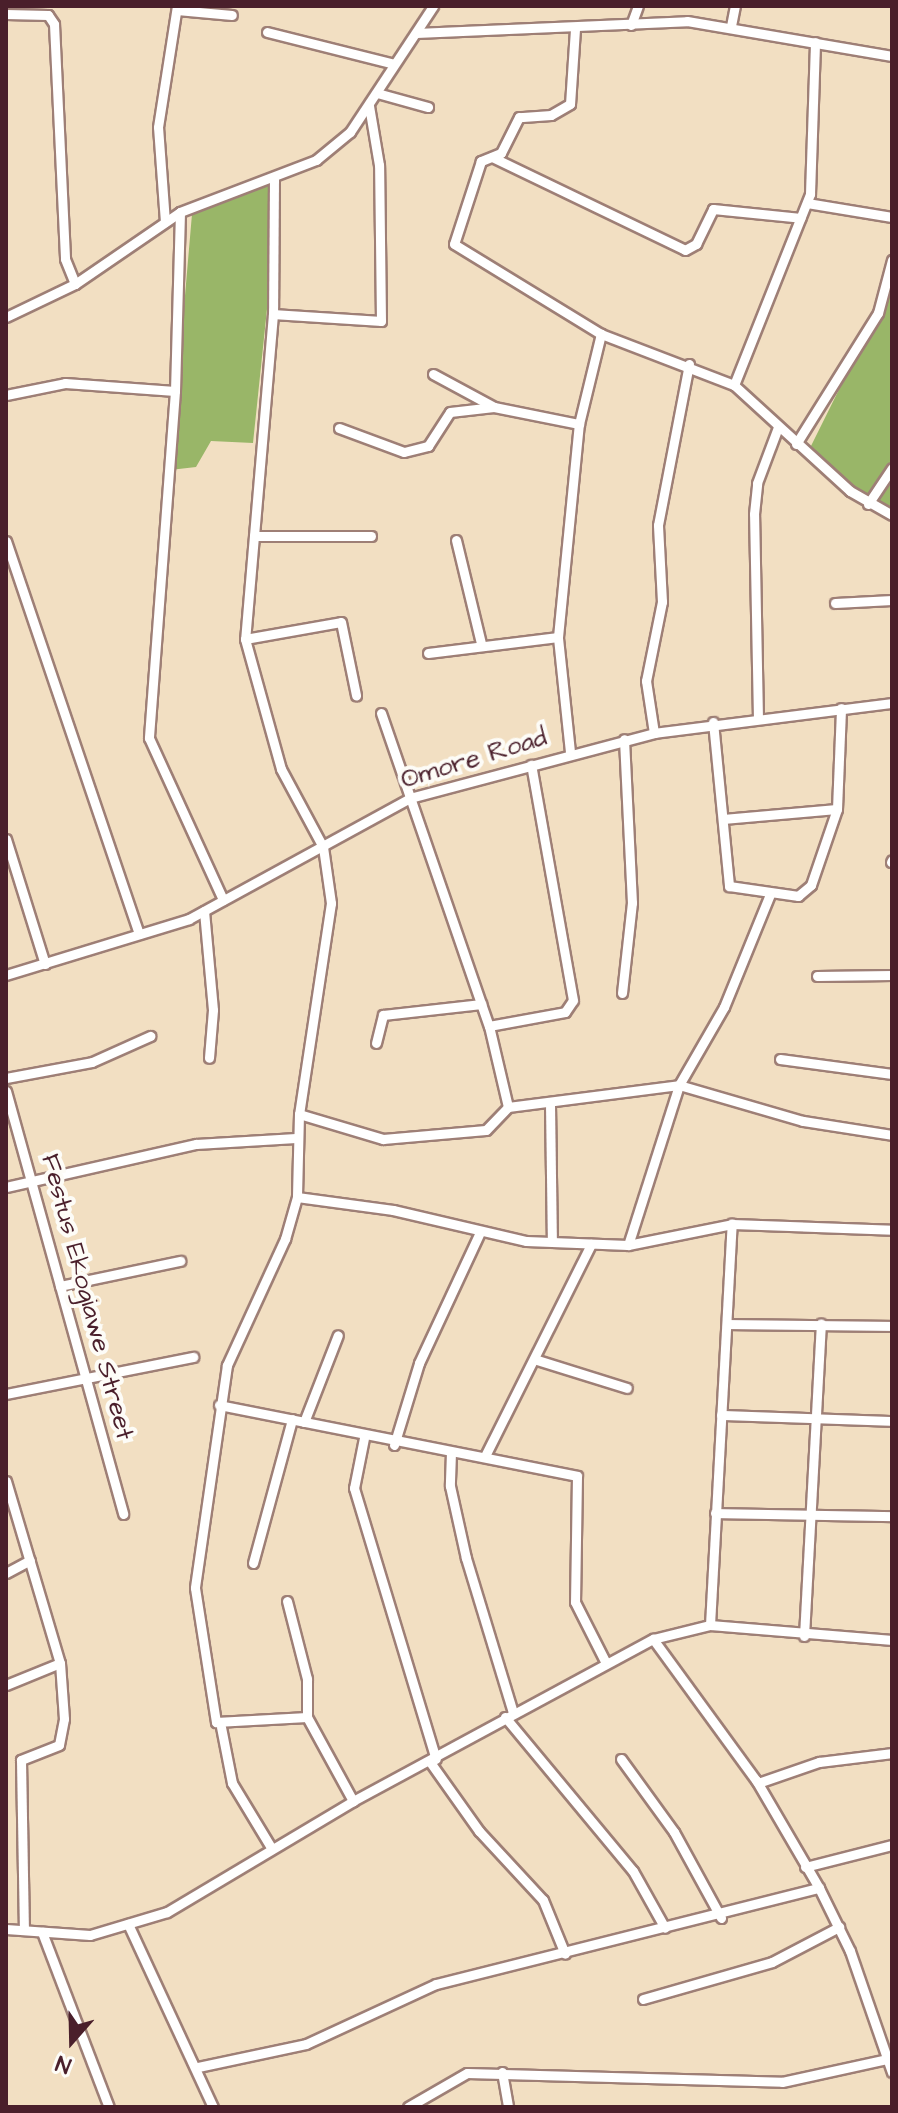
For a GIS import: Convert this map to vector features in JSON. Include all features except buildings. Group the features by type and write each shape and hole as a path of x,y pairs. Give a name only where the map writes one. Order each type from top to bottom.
{"street":[{"path":"6,317 75,284 180,212 274,179 316,160 369,106 433,6"},
{"path":"631,25 638,6"},
{"path":"731,26 735,6"},
{"path":"165,222 158,127 177,8 232,15"},
{"path":"6,14 48,15 54,24 65,259 75,284"},
{"path":"416,33 631,25 731,26 892,56"},
{"path":"575,29 570,104 551,115 519,117 492,157 481,161 454,244 601,334 689,364 734,385 796,444 868,504 892,515"},
{"path":"267,32 394,64"},
{"path":"734,385 807,203 815,42"},
{"path":"377,93 428,107"},
{"path":"273,314 381,321 379,165 369,106"},
{"path":"492,157 685,250 696,244 713,209 801,218"},
{"path":"272,1849 232,1783 195,1588 227,1365 285,1239 297,1197 296,1138 331,903 323,847 281,769 245,639 273,314 274,179"},
{"path":"807,203 892,217"},
{"path":"180,212 175,391 149,738 223,900"},
{"path":"796,444 878,313 892,260"},
{"path":"570,752 558,637 579,424 601,334"},
{"path":"654,733 646,681 662,602 658,525 689,364"},
{"path":"433,374 494,407 579,424"},
{"path":"6,395 65,383 175,391"},
{"path":"339,428 374,444 419,451 450,412 494,407"},
{"path":"758,719 754,514 757,483 778,427"},
{"path":"868,504 892,468"},
{"path":"254,536 371,536"},
{"path":"456,540 481,643"},
{"path":"6,541 139,934"},
{"path":"835,603 892,600"},
{"path":"245,639 341,622 356,695"},
{"path":"428,653 481,643 558,637"},
{"name":"Omore Road","path":"6,975 204,911 410,798 570,752 654,733 713,722 892,703"},
{"path":"713,722 729,886 798,896 811,885 837,809 841,708"},
{"path":"381,713 489,1026 508,1107"},
{"path":"622,993 632,903 624,739"},
{"path":"489,1026 565,1012 573,1000 531,765"},
{"path":"723,819 837,809"},
{"path":"6,839 45,964"},
{"path":"628,1245 679,1085 724,1007 770,894"},
{"path":"204,911 213,1010 209,1058"},
{"path":"817,976 892,975"},
{"path":"376,1043 383,1015 481,1004"},
{"path":"6,1078 92,1062 150,1036"},
{"path":"780,1059 892,1074"},
{"path":"299,1114 383,1139 486,1130 508,1107 679,1085 803,1121 892,1135"},
{"name":"Festus Ekogiawe Street","path":"6,1091 35,1180 60,1286 123,1514"},
{"path":"550,1104 552,1241"},
{"path":"6,1187 196,1144 296,1138"},
{"path":"297,1197 480,1232 591,1244 628,1245 732,1224 892,1230"},
{"path":"710,1625 729,1324 732,1224"},
{"path":"394,1445 419,1363 480,1232"},
{"path":"485,1456 537,1360 591,1244"},
{"path":"60,1286 180,1261"},
{"path":"804,1636 821,1323"},
{"path":"729,1324 892,1326"},
{"path":"304,1422 338,1335"},
{"path":"6,1394 84,1374 193,1357"},
{"path":"537,1360 627,1388"},
{"path":"219,1405 292,1419 394,1445 485,1456 577,1476 575,1602 606,1663"},
{"path":"721,1415 892,1421"},
{"path":"253,1563 292,1419"},
{"path":"364,1438 354,1488 433,1761 479,1831 543,1900 565,1954"},
{"path":"451,1452 450,1486 466,1558 509,1715 633,1871 665,1928"},
{"path":"6,1481 60,1663 63,1735 47,1753 21,1760 17,1783 24,1929"},
{"path":"715,1513 892,1516"},
{"path":"6,1573 30,1560"},
{"path":"287,1601 307,1679 307,1717 353,1801"},
{"path":"6,1929 90,1935 167,1912 353,1801 433,1761 509,1715 653,1639 710,1625 804,1636 892,1640"},
{"path":"653,1639 758,1783 819,1888 839,1927 892,2072"},
{"path":"6,1685 60,1663"},
{"path":"221,1727 307,1717"},
{"path":"758,1783 819,1762 892,1753"},
{"path":"621,1759 674,1832 721,1918"},
{"path":"805,1867 892,1845"},
{"path":"198,2067 306,2044 436,1984 665,1928 721,1918 819,1888"},
{"path":"128,1924 198,2067 213,2107"},
{"path":"643,1999 772,1962 839,1927"},
{"path":"42,1932 109,2107"},
{"path":"408,2107 457,2077 502,2072 782,2082 887,2059"},
{"path":"502,2072 508,2107"}],"green space":[{"path":"281,175 253,443 211,441 196,467 170,470 192,214"},
{"path":"892,259 892,508 874,504 810,448 877,313"}]}
